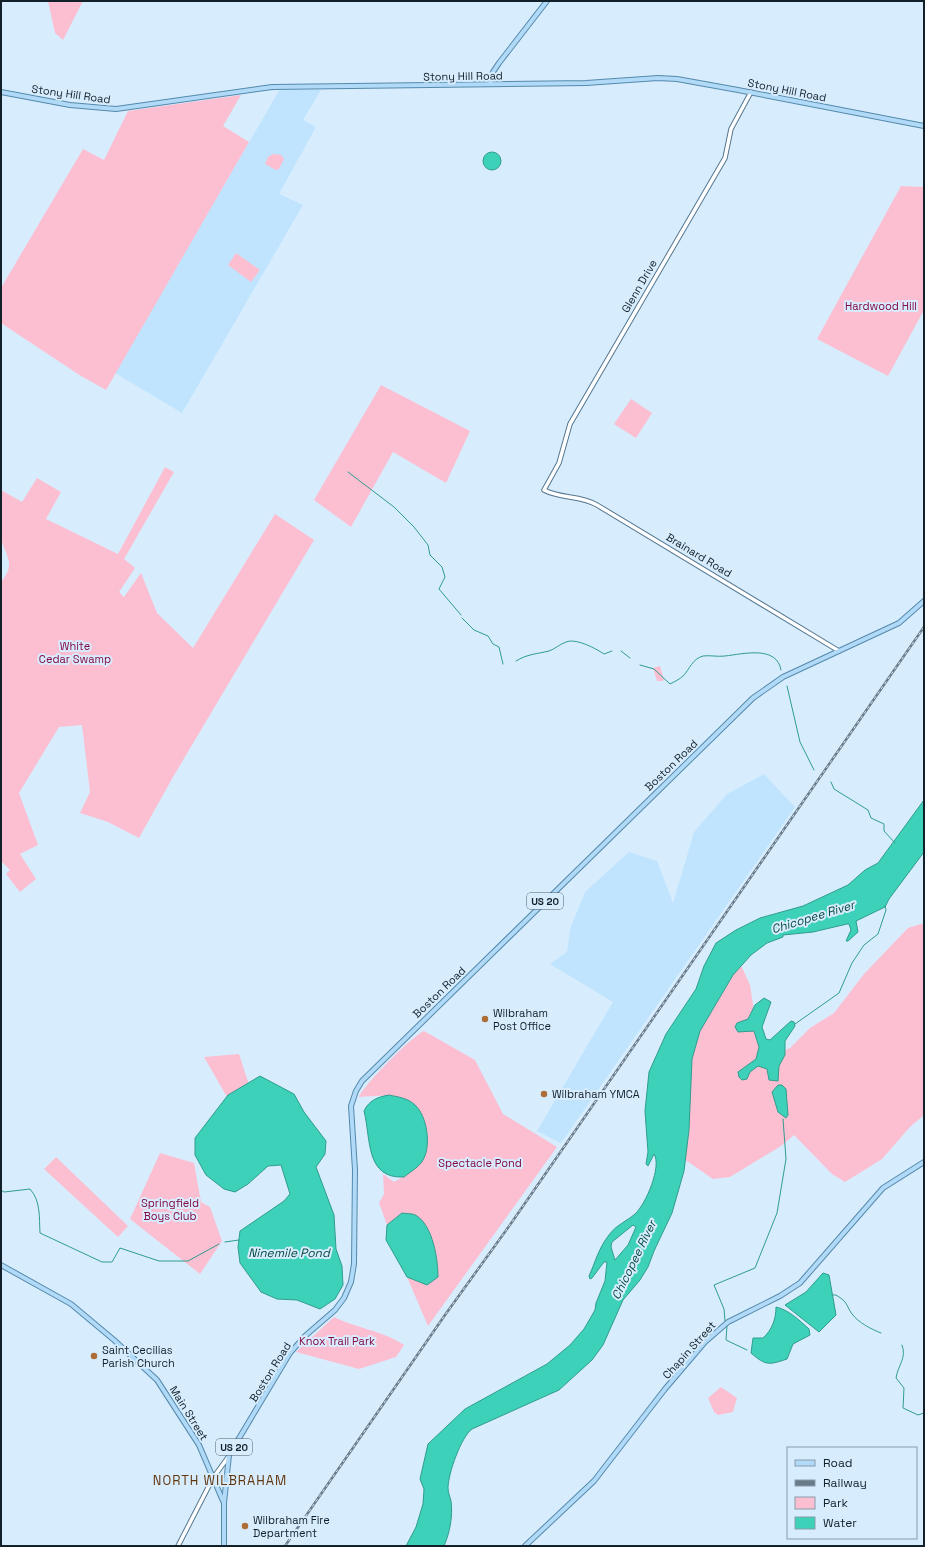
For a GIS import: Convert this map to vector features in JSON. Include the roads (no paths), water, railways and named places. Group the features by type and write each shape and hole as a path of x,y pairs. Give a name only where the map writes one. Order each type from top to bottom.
{"main road":[{"path":"490,84 493,72 499,63 547,1"},
{"name":"Stony Hill Road","path":"1,92 70,105 116,109 272,87 586,84 658,78 677,79 751,92 924,126"},
{"name":"Boston Road","path":"224,1546 224,1503 229,1455 289,1354 305,1336 335,1310 350,1284 354,1264 355,1169 350,1107 356,1091 362,1081 747,703 783,677 899,623 910,615 924,601"},
{"name":"Chapin Street","path":"525,1546 594,1481 665,1389 705,1342 726,1323 780,1296 800,1283 883,1188 924,1162"},
{"name":"Main Street","path":"1,1266 71,1304 147,1370 167,1392 184,1420 199,1446 224,1503"}],"street":[{"name":"Glenn Drive","path":"544,490 559,463 570,424 725,158 731,129 751,92"},
{"name":"Brainard Road","path":"544,490 560,496 584,499 597,505 839,650"},
{"path":"178,1546 213,1478 229,1455"}],"water":[{"path":"488,152 496,152 501,157 499,168 496,170 488,170 483,165 483,157"},
{"name":"Chicopee River","path":"924,800 924,852 889,899 885,907 856,921 858,932 848,941 846,941 851,930 849,924 813,932 783,935 783,937 767,943 751,955 733,975 700,1031 692,1059 689,1130 684,1171 672,1213 648,1267 640,1280 623,1300 603,1345 592,1360 559,1390 472,1429 468,1433 456,1456 450,1474 448,1488 452,1507 448,1535 444,1546 406,1546 416,1527 423,1504 424,1489 420,1479 428,1444 465,1409 547,1364 570,1345 584,1329 595,1310 596,1303 605,1281 607,1262 604,1262 592,1278 590,1279 589,1276 602,1245 618,1226 635,1214 644,1202 652,1185 656,1167 654,1154 648,1166 646,1164 648,1152 645,1111 649,1072 666,1034 696,989 704,966 716,943 736,930 760,918 803,906 848,885 865,870 878,863","holes":["633,1225 636,1227 628,1245 615,1260 611,1247 612,1242"]},
{"path":"764,998 771,1002 762,1027 766,1039 770,1040 791,1021 794,1022 795,1026 785,1041 785,1055 779,1066 778,1081 769,1080 767,1069 758,1066 750,1072 747,1079 742,1080 739,1077 738,1072 756,1059 759,1047 754,1031 738,1032 735,1027 737,1023 748,1019 755,1005"},
{"name":"Ninemile Pond","path":"260,1076 294,1094 304,1112 326,1141 325,1154 316,1167 334,1215 336,1249 342,1266 343,1285 335,1299 320,1309 297,1300 277,1299 261,1292 240,1263 238,1247 240,1231 284,1201 290,1194 281,1165 268,1166 248,1184 235,1192 224,1189 206,1175 195,1155 195,1138 228,1095"},
{"path":"778,1085 782,1085 786,1089 788,1115 786,1118 778,1112 772,1092"},
{"name":"Spectacle Pond","path":"389,1095 406,1099 415,1105 422,1116 427,1130 427,1145 423,1161 404,1177 391,1176 382,1171 376,1164 369,1144 364,1111 368,1104 374,1100"},
{"path":"402,1213 417,1216 431,1235 436,1253 438,1277 427,1285 407,1277 386,1240 387,1225"},
{"path":"823,1273 829,1275 836,1315 819,1332 785,1305 806,1292"},
{"path":"776,1307 785,1310 798,1319 809,1329 810,1335 793,1344 787,1359 768,1363 760,1360 751,1353 753,1338 763,1338 769,1331 774,1320"}],"waterway":[{"path":"348,472 394,507 414,527 428,545 430,555 442,567 445,577 439,589 461,615"},
{"path":"462,618 474,630 488,636 493,644 499,647 503,664"},
{"path":"516,661 528,656 549,651 570,641 580,642 604,654 612,651"},
{"path":"621,651 630,658"},
{"path":"640,665 654,669 670,684 682,677 696,659 703,656 722,656 750,653 766,654 773,657 778,662 781,670"},
{"path":"787,686 800,742 814,770"},
{"path":"831,782 834,789 868,810 871,818 884,824 884,831 895,843"},
{"path":"795,1024 839,993 852,963 864,945 878,934 886,910 885,906"},
{"path":"725,1321 724,1309 714,1285 755,1268 777,1213 786,1159 783,1119"},
{"path":"1,1190 4,1192 30,1189 38,1204 40,1233 102,1262 112,1262 120,1248 159,1261 188,1261 219,1244"},
{"path":"225,1242 239,1240"},
{"path":"832,1295 836,1295 843,1300 858,1320 869,1328 881,1333"},
{"path":"727,1326 726,1340 747,1350"},
{"path":"902,1345 903,1358 896,1378 904,1388 903,1408 918,1415 924,1413"}],"railway":[{"path":"285,1546 445,1315 512,1222 924,627"}],"place":[{"name":"Wilbraham Post Office","path":"485,1019"},
{"name":"Wilbraham YMCA","path":"544,1094"},
{"name":"Saint Cecilias Parish Church","path":"94,1356"},
{"name":"Wilbraham Fire Department","path":"245,1526"}],"district":[{"name":"NORTH WILBRAHAM","path":"220,1480"}],"park label":[{"name":"Hardwood Hill","path":"881,306"},
{"name":"White Cedar Swamp","path":"75,652"},
{"name":"Springfield Boys Club","path":"170,1209"},
{"name":"Knox Trail Park","path":"337,1341"}]}
